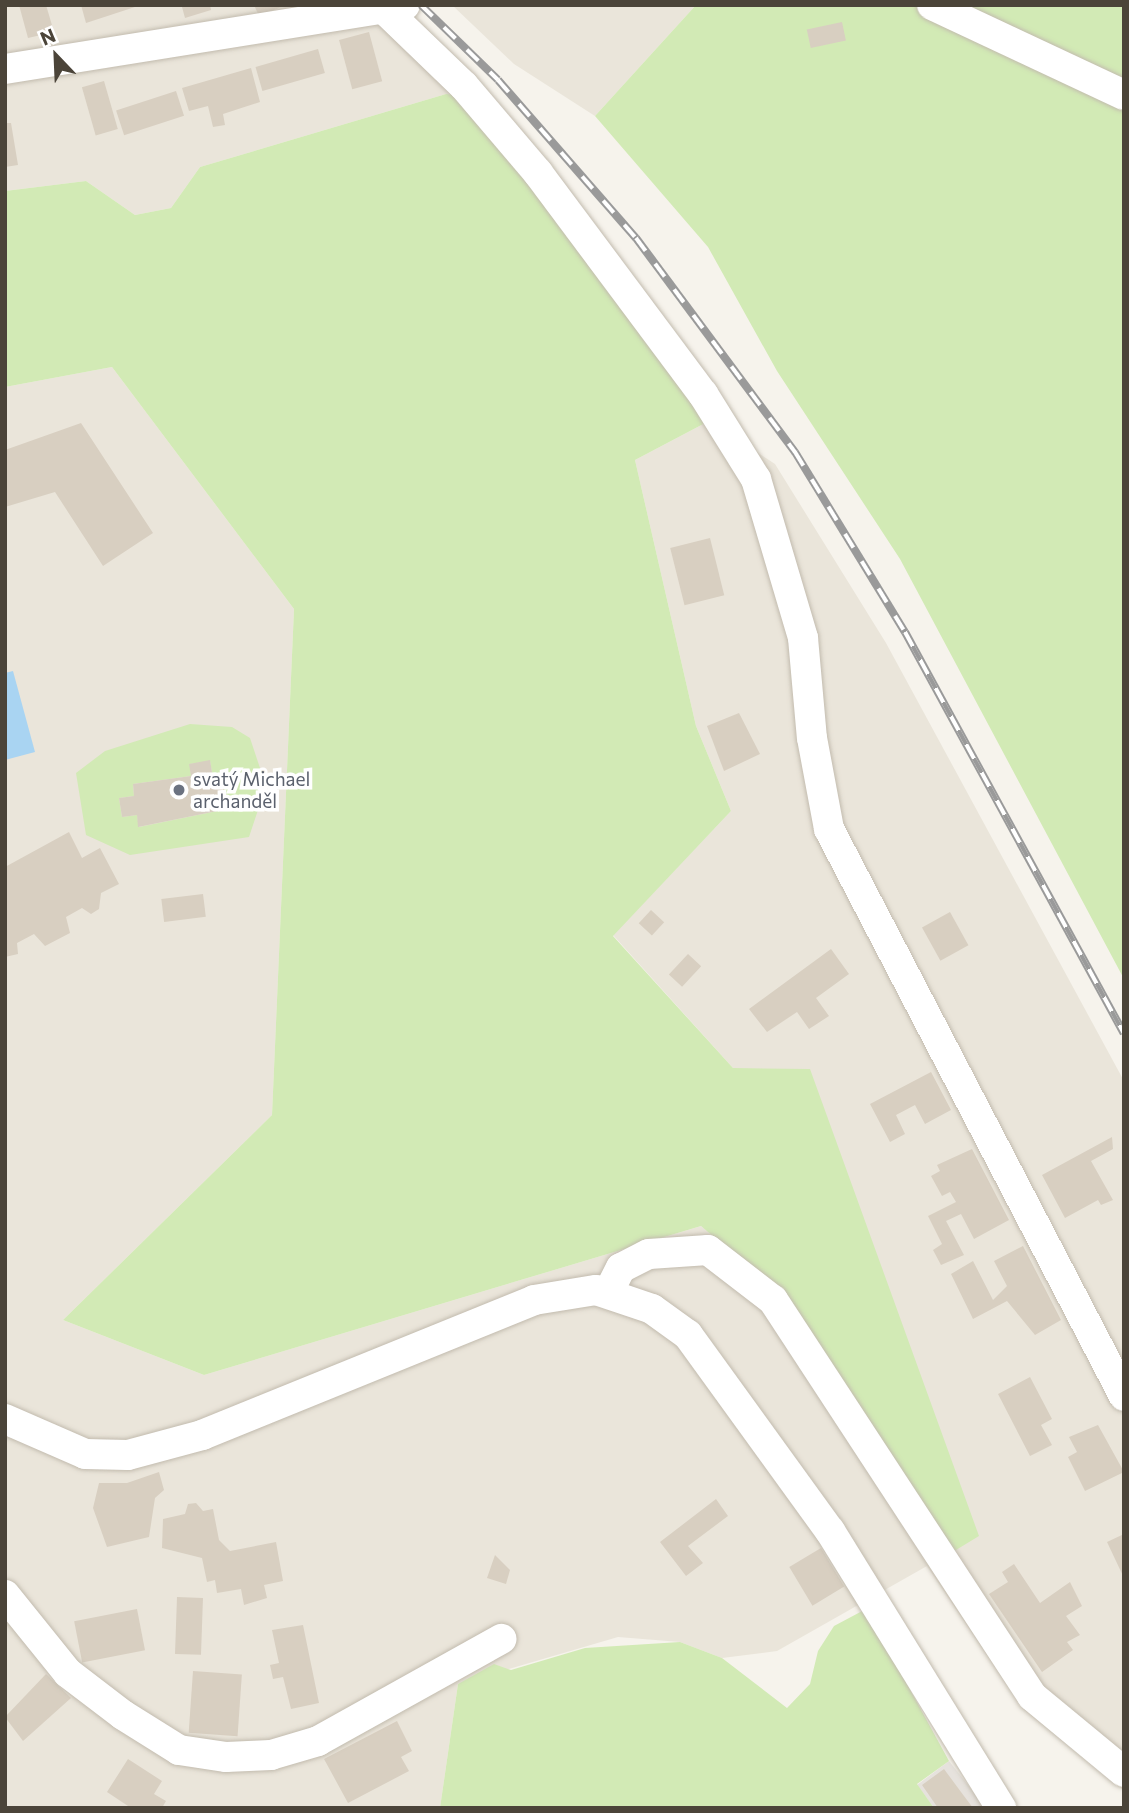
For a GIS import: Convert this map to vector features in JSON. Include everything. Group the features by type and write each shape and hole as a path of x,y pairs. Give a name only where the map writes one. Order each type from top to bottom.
{"street":[{"path":"932,5 1124,95"},
{"path":"5,69 396,8 538,173 703,394 756,479 803,638 811,738 829,828 1124,1396"},
{"path":"608,1293 621,1268 649,1254 708,1250 773,1300 1032,1696 1124,1772"},
{"path":"5,1419 85,1454 128,1455 202,1435 534,1300 608,1293 652,1309 688,1335 830,1531 1001,1808"},
{"path":"5,1595 68,1673 123,1716 179,1749 226,1757 271,1755 318,1741 501,1639"}],"shaded area":[{"path":"5,5 384,5 481,96 446,94 200,167 171,208 135,215 86,181 5,191"},
{"path":"452,5 696,5 595,116 514,64"},
{"path":"112,367 294,609 272,1115 63,1320 204,1375 701,1226 783,1297 733,1068 613,935 731,811 696,726 635,460 709,421 775,464 886,643 1124,1081 1124,1791 1023,1709 927,1566 777,1651 722,1658 680,1642 618,1637 458,1684 440,1808 5,1808 5,387"},
{"path":"949,1761 986,1808 934,1808 917,1785"}],"green space":[{"path":"696,5 1124,5 1124,979 900,559 777,371 708,247 595,116"},
{"path":"446,94 462,95 709,421 635,460 696,726 731,811 613,936 733,1068 810,1069 979,1536 951,1553 783,1297 701,1226 204,1375 63,1320 272,1115 294,609 112,367 5,387 5,191 86,181 135,215 171,208 200,167"},
{"path":"190,724 232,727 250,738 266,786 249,837 130,855 86,835 76,773 105,751","holes":["210,761 213,778 222,778 227,809 139,827 137,815 122,817 119,798 134,796 133,784 191,776 190,764"]},
{"path":"866,1609 949,1761 917,1784 934,1808 440,1808 458,1684 494,1664 511,1670 585,1648 680,1642 722,1658 787,1708 810,1684 818,1651 834,1626"}],"water":[{"path":"13,671 35,752 5,760 5,673"}],"building":[{"path":"19,5 46,5 54,32 28,38"},
{"path":"81,5 138,5 138,6 86,23"},
{"path":"173,5 210,5 211,10 185,18 182,7"},
{"path":"254,5 286,5 259,16"},
{"path":"842,22 846,41 811,48 807,29"},
{"path":"369,32 382,81 352,89 339,40"},
{"path":"318,49 325,73 262,91 256,67"},
{"path":"251,68 260,102 223,114 225,125 213,127 208,106 189,111 182,88"},
{"path":"104,81 118,129 96,135 82,87"},
{"path":"176,91 184,116 124,135 116,110"},
{"path":"5,123 11,123 18,165 5,167"},
{"path":"81,423 153,533 103,566 55,492 5,507 5,450"},
{"path":"710,538 724,595 684,605 670,548"},
{"path":"739,713 760,754 724,771 707,726"},
{"name":"svatý Michael archanděl","path":"210,760 213,778 222,778 227,809 138,827 137,815 122,817 119,798 134,796 133,784 191,776 189,764"},
{"path":"69,832 82,858 100,848 119,884 101,893 99,909 91,914 82,908 66,917 70,933 45,946 34,934 17,943 18,954 5,957 5,867"},
{"path":"203,894 206,917 164,922 161,899"},
{"path":"651,910 664,922 652,935 639,923"},
{"path":"950,912 968,945 940,961 922,928"},
{"path":"831,949 849,974 816,998 829,1016 809,1029 797,1012 767,1032 749,1009"},
{"path":"688,954 701,966 682,987 669,974"},
{"path":"931,1072 951,1110 925,1124 915,1105 896,1115 905,1134 890,1142 870,1104"},
{"path":"1112,1137 1113,1149 1091,1161 1113,1200 1101,1205 1098,1200 1065,1218 1042,1175"},
{"path":"972,1149 1009,1220 974,1239 961,1214 946,1221 964,1255 941,1265 933,1250 942,1244 928,1216 956,1202 950,1192 942,1196 931,1176 940,1171 937,1165"},
{"path":"1023,1246 1061,1320 1035,1335 1007,1301 973,1319 951,1274 973,1261 993,1300 1007,1286 994,1261"},
{"path":"1030,1377 1052,1419 1041,1425 1052,1445 1030,1456 998,1394"},
{"path":"1098,1425 1124,1472 1085,1491 1068,1457 1077,1452 1069,1437"},
{"path":"159,1472 164,1490 155,1498 149,1537 107,1547 93,1508 99,1483 127,1483"},
{"path":"716,1499 728,1516 688,1546 703,1563 686,1576 660,1542"},
{"path":"196,1503 203,1511 213,1509 219,1540 230,1551 276,1542 283,1581 264,1585 267,1598 244,1605 241,1589 217,1593 215,1580 207,1582 202,1558 162,1548 163,1519 185,1514 188,1504"},
{"path":"1124,1534 1124,1578 1107,1542"},
{"path":"821,1548 844,1587 812,1606 789,1567"},
{"path":"495,1555 510,1570 506,1584 487,1578"},
{"path":"1014,1564 1040,1603 1070,1582 1082,1606 1066,1616 1080,1635 1067,1642 1073,1650 1042,1672 989,1594 1008,1582 1002,1572"},
{"path":"177,1597 203,1598 201,1655 175,1654"},
{"path":"137,1609 145,1650 82,1662 74,1621"},
{"path":"303,1625 319,1703 291,1709 283,1677 273,1679 270,1665 279,1663 272,1630"},
{"path":"193,1671 242,1674 238,1736 189,1733"},
{"path":"46,1674 71,1698 23,1741 5,1717"},
{"path":"397,1721 412,1751 401,1757 409,1771 348,1803 324,1759"},
{"path":"128,1759 162,1781 154,1794 166,1801 162,1808 131,1808 107,1792"},
{"path":"944,1769 973,1808 938,1808 922,1785"}],"railway":[{"path":"421,5 498,80 636,238 795,452 905,632 1124,1033"}],"place":[{"name":"svatý Michael archanděl","path":"179,790"}]}
